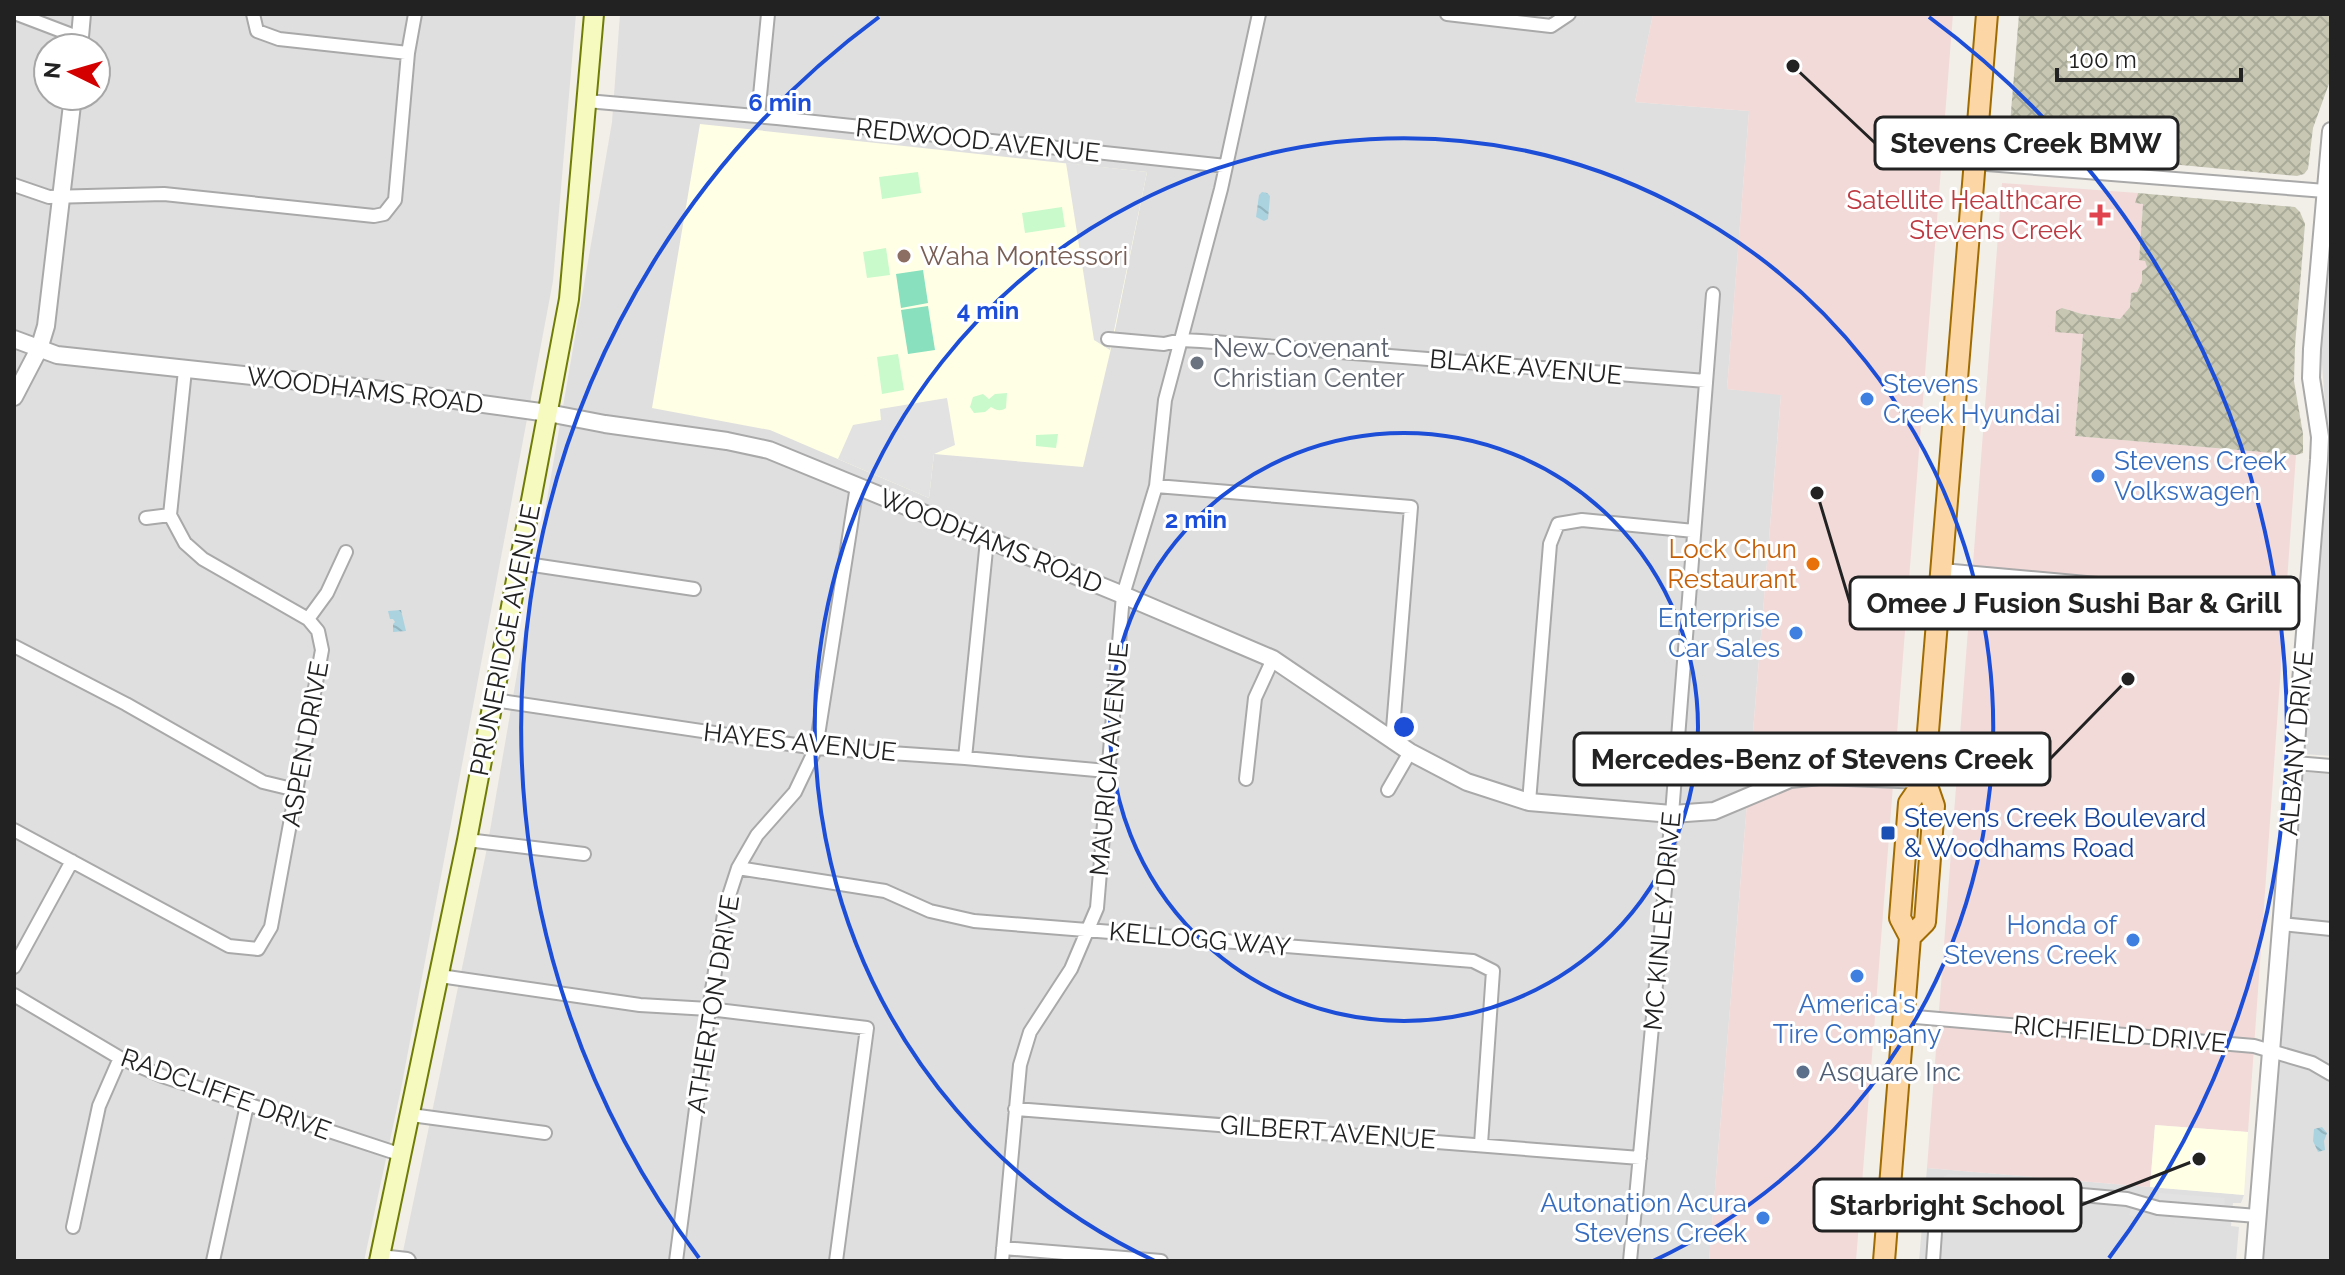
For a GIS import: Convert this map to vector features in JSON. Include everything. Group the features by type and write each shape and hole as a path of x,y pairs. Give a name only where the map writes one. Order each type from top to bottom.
{"main road":[{"name":"PRUNERIDGE AVENUE","path":"380,1259 467,840 569,299 594,14"},
{"path":"1884,1261 1910,937 1925,922 1934,806 1925,780 1987,14"}],"street":[{"path":"17,14 55,32"},
{"path":"253,14 257,31 279,39 408,53"},
{"path":"14,185 49,197 164,194 374,216 384,214 395,200 408,53 415,14"},
{"path":"758,116 768,14"},
{"name":"MAURICIA AVENUE","path":"1002,1254 1020,1065 1030,1032 1071,969 1097,908 1123,595 1156,486 1165,400 1226,166 1259,14"},
{"path":"1447,14 1551,26 1569,14"},
{"name":"REDWOOD AVENUE","path":"587,101 1226,166"},
{"path":"14,397 39,349 46,326 71,112"},
{"name":"ALBANY DRIVE","path":"2254,1261 2320,437 2313,396 2312,349 2331,131"},
{"path":"1974,163 2325,191"},
{"name":"MC KINLEY DRIVE","path":"1630,1261 1672,814 1713,294"},
{"name":"WOODHAMS ROAD","path":"14,339 57,355 374,389 548,413 769,450 1273,659 1410,752 1467,782 1529,802 1672,814 1714,811 1790,779 1821,776 1925,780"},
{"name":"BLAKE AVENUE","path":"1108,339 1164,344 1181,340 1706,381"},
{"path":"185,370 170,515 185,543 203,559 308,619 327,593 346,552"},
{"name":"ATHERTON DRIVE","path":"676,1261 725,908 738,868 757,835 795,792 816,748 857,486"},
{"path":"1156,486 1411,507 1392,741"},
{"path":"146,518 170,515"},
{"path":"1529,802 1550,544 1558,524 1582,520 1694,531"},
{"path":"965,758 987,540"},
{"path":"520,563 694,589"},
{"path":"1942,570 2308,603"},
{"name":"ASPEN DRIVE","path":"72,861 229,946 258,949 271,927 322,650 318,631 308,619"},
{"path":"14,646 126,704 263,782 296,790"},
{"path":"1246,779 1255,698 1273,659"},
{"name":"HAYES AVENUE","path":"494,700 816,748 1107,771"},
{"path":"1388,790 1410,752"},
{"path":"2295,763 2331,766"},
{"path":"14,830 72,861 14,967"},
{"path":"467,840 584,854"},
{"name":"KELLOGG WAY","path":"738,868 885,891 930,911 974,921 1473,961 1493,971 1481,1144"},
{"path":"2282,924 2331,929"},
{"path":"440,976 640,1005 709,1009 867,1028 836,1261"},
{"name":"RADCLIFFE DRIVE","path":"14,995 120,1058 162,1076 402,1155"},
{"name":"RICHFIELD DRIVE","path":"1904,1016 2254,1046 2312,1063 2331,1074"},
{"path":"73,1227 99,1106 120,1058"},
{"path":"213,1261 247,1105"},
{"name":"GILBERT AVENUE","path":"1015,1109 1640,1158"},
{"path":"411,1115 545,1133"},
{"path":"1933,1261 1937,1204 1942,1194 1952,1189 2024,1194 2048,1192 2127,1199 2158,1208 2257,1216"},
{"path":"1002,1254 1161,1261"},
{"path":"380,1259 407,1261"}],"shaded area":[{"path":"14,14 576,14 553,281 401,1089 364,1261 14,1261"},
{"path":"620,14 1653,14 1635,102 1749,111 1727,389 1781,394 1709,1261 401,1261 487,848 612,122"},
{"path":"1653,14 1953,14 1856,1261 1709,1261 1781,395 1727,389 1749,111 1635,102"},
{"path":"2019,14 2331,14 2331,78 2313,128 2308,169 2297,176 2024,150 2014,146 2009,136"},
{"name":"Waha Montessori","path":"700,124 1147,172 1083,467 934,454 929,498 770,430 652,408"},
{"path":"1066,163 1147,172 1110,350 1094,340"},
{"path":"2002,183 2138,193 2135,203 2143,204 2139,259 2145,260 2147,267 2142,271 2137,292 2131,293 2130,307 2121,319 2062,308 2083,333 2075,436 2296,455 2248,1132 2155,1125 2150,1187 1927,1168"},
{"path":"2138,193 2295,207 2300,212 2305,224 2294,381 2303,453 2296,455 2075,436 2083,334 2055,332 2056,311 2062,308 2120,319 2130,307 2131,293 2137,292 2142,271 2147,267 2145,261 2139,260 2143,204 2135,203"},
{"path":"2331,240 2331,756 2304,754 2329,458 2321,350"},
{"path":"947,398 955,445 934,454 929,498 838,459 853,425 881,420 880,409"},
{"path":"2304,772 2331,774 2331,1261 2263,1261"},
{"path":"2155,1125 2248,1132 2244,1195 2150,1187"},
{"path":"1927,1168 2244,1195 2241,1203 2233,1203 2231,1226 2239,1227 2236,1261 1919,1261"},
{"path":"1949,1174 2024,1179 2024,1187 2048,1185 2128,1191 2145,1196 2139,1218 2129,1215 2133,1201 1942,1194 1933,1261 1925,1261 1930,1203 1937,1189 1932,1183"},
{"path":"2159,1193 2225,1198 2224,1213 2158,1208"}],"green space":[{"path":"918,172 921,193 882,199 879,177"},
{"path":"1062,207 1065,227 1025,233 1022,213"},
{"path":"886,248 890,275 867,278 863,252"},
{"path":"923,270 928,303 901,308 896,274"},
{"path":"928,306 935,350 908,354 901,310"},
{"path":"898,354 904,390 882,394 877,357"},
{"path":"1007,393 1004,409 991,407 985,412 974,413 970,407 973,397 983,394 989,399 995,394"},
{"path":"1058,434 1056,448 1036,446 1036,435"}],"water":[{"path":"1262,192 1270,196 1268,219 1264,221 1256,217"},
{"path":"401,610 406,631 393,632 395,622 390,619 388,611"},
{"path":"2322,1127 2327,1133 2325,1150 2318,1152 2313,1141 2314,1129"}],"place":[{"name":"Stevens Creek BMW","path":"1793,66"},
{"name":"Satellite Healthcare Stevens Creek","path":"2100,215"},
{"name":"Waha Montessori","path":"904,256"},
{"name":"New Covenant Christian Center","path":"1197,363"},
{"name":"Stevens Creek Hyundai","path":"1867,399"},
{"name":"Stevens Creek Volkswagen","path":"2098,476"},
{"name":"Omee J Fusion Sushi Bar & Grill","path":"1817,493"},
{"name":"Lock Chun Restaurant","path":"1813,564"},
{"name":"Enterprise Car Sales","path":"1796,633"},
{"name":"Mercedes-Benz of Stevens Creek","path":"2128,679"},
{"name":"Stevens Creek Boulevard & Woodhams Road","path":"1888,833"},
{"name":"Honda of Stevens Creek","path":"2133,940"},
{"name":"America's Tire Company","path":"1857,976"},
{"name":"Asquare Inc","path":"1803,1072"},
{"name":"Starbright School","path":"2199,1159"},
{"name":"Autonation Acura Stevens Creek","path":"1763,1218"}]}
